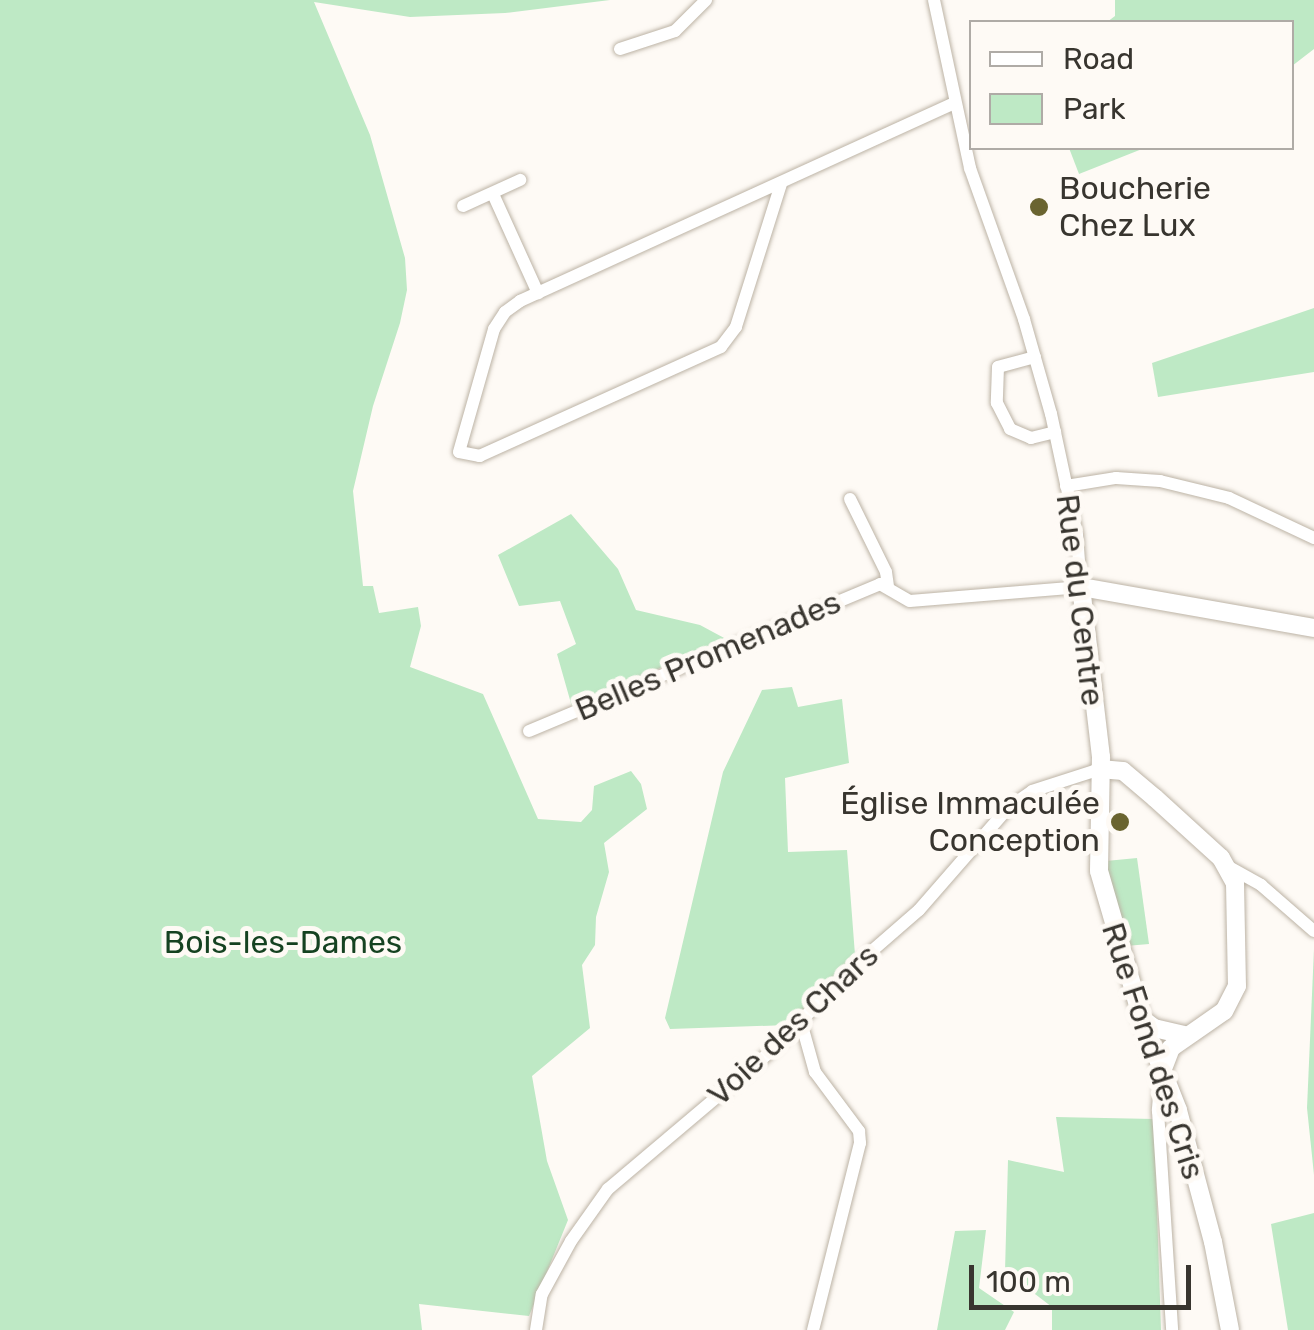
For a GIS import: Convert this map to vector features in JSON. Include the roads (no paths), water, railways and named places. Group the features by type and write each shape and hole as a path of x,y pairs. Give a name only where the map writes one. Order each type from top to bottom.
{"street":[{"path":"620,49 674,31 706,0"},
{"name":"Rue du Centre","path":"934,0 970,168 1035,357 1055,432 1077,535 1100,769"},
{"path":"781,184 728,341 480,456 462,456 461,436 494,329 505,312 538,293 781,184 956,108 969,108"},
{"path":"463,206 520,180"},
{"path":"493,194 538,293"},
{"path":"1035,357 998,367 997,403 1010,429 1031,438 1055,432"},
{"path":"1066,486 1116,478 1160,481 1229,498 1314,538"},
{"path":"850,499 886,572 888,587 910,601 1081,587 1314,628"},
{"name":"Belles Promenades","path":"528,731 880,584 888,587"},
{"path":"1100,769 1123,771 1229,867 1260,885 1314,931"},
{"name":"Rue Fond des Cris","path":"1100,769 1098,871 1142,1020 1178,1110 1213,1242 1230,1330"},
{"name":"Voie des Chars","path":"536,1330 542,1294 570,1240 608,1189 800,1022 950,879 1008,808 1032,791 1100,769"},
{"path":"1172,1330 1158,1111 1161,1074 1170,1048 1184,1034 1224,1010 1238,986 1237,906 1229,867"},
{"path":"1237,906 1242,892 1260,885"},
{"path":"1142,1020 1154,1028 1184,1034"},
{"path":"800,1022 815,1072 859,1131 860,1144 813,1330"}],"place":[{"name":"Boucherie Chez Lux","path":"1039,207"},
{"name":"Église Immaculée Conception","path":"1120,822"}],"park label":[{"name":"Bois-les-Dames","path":"283,942"}]}
